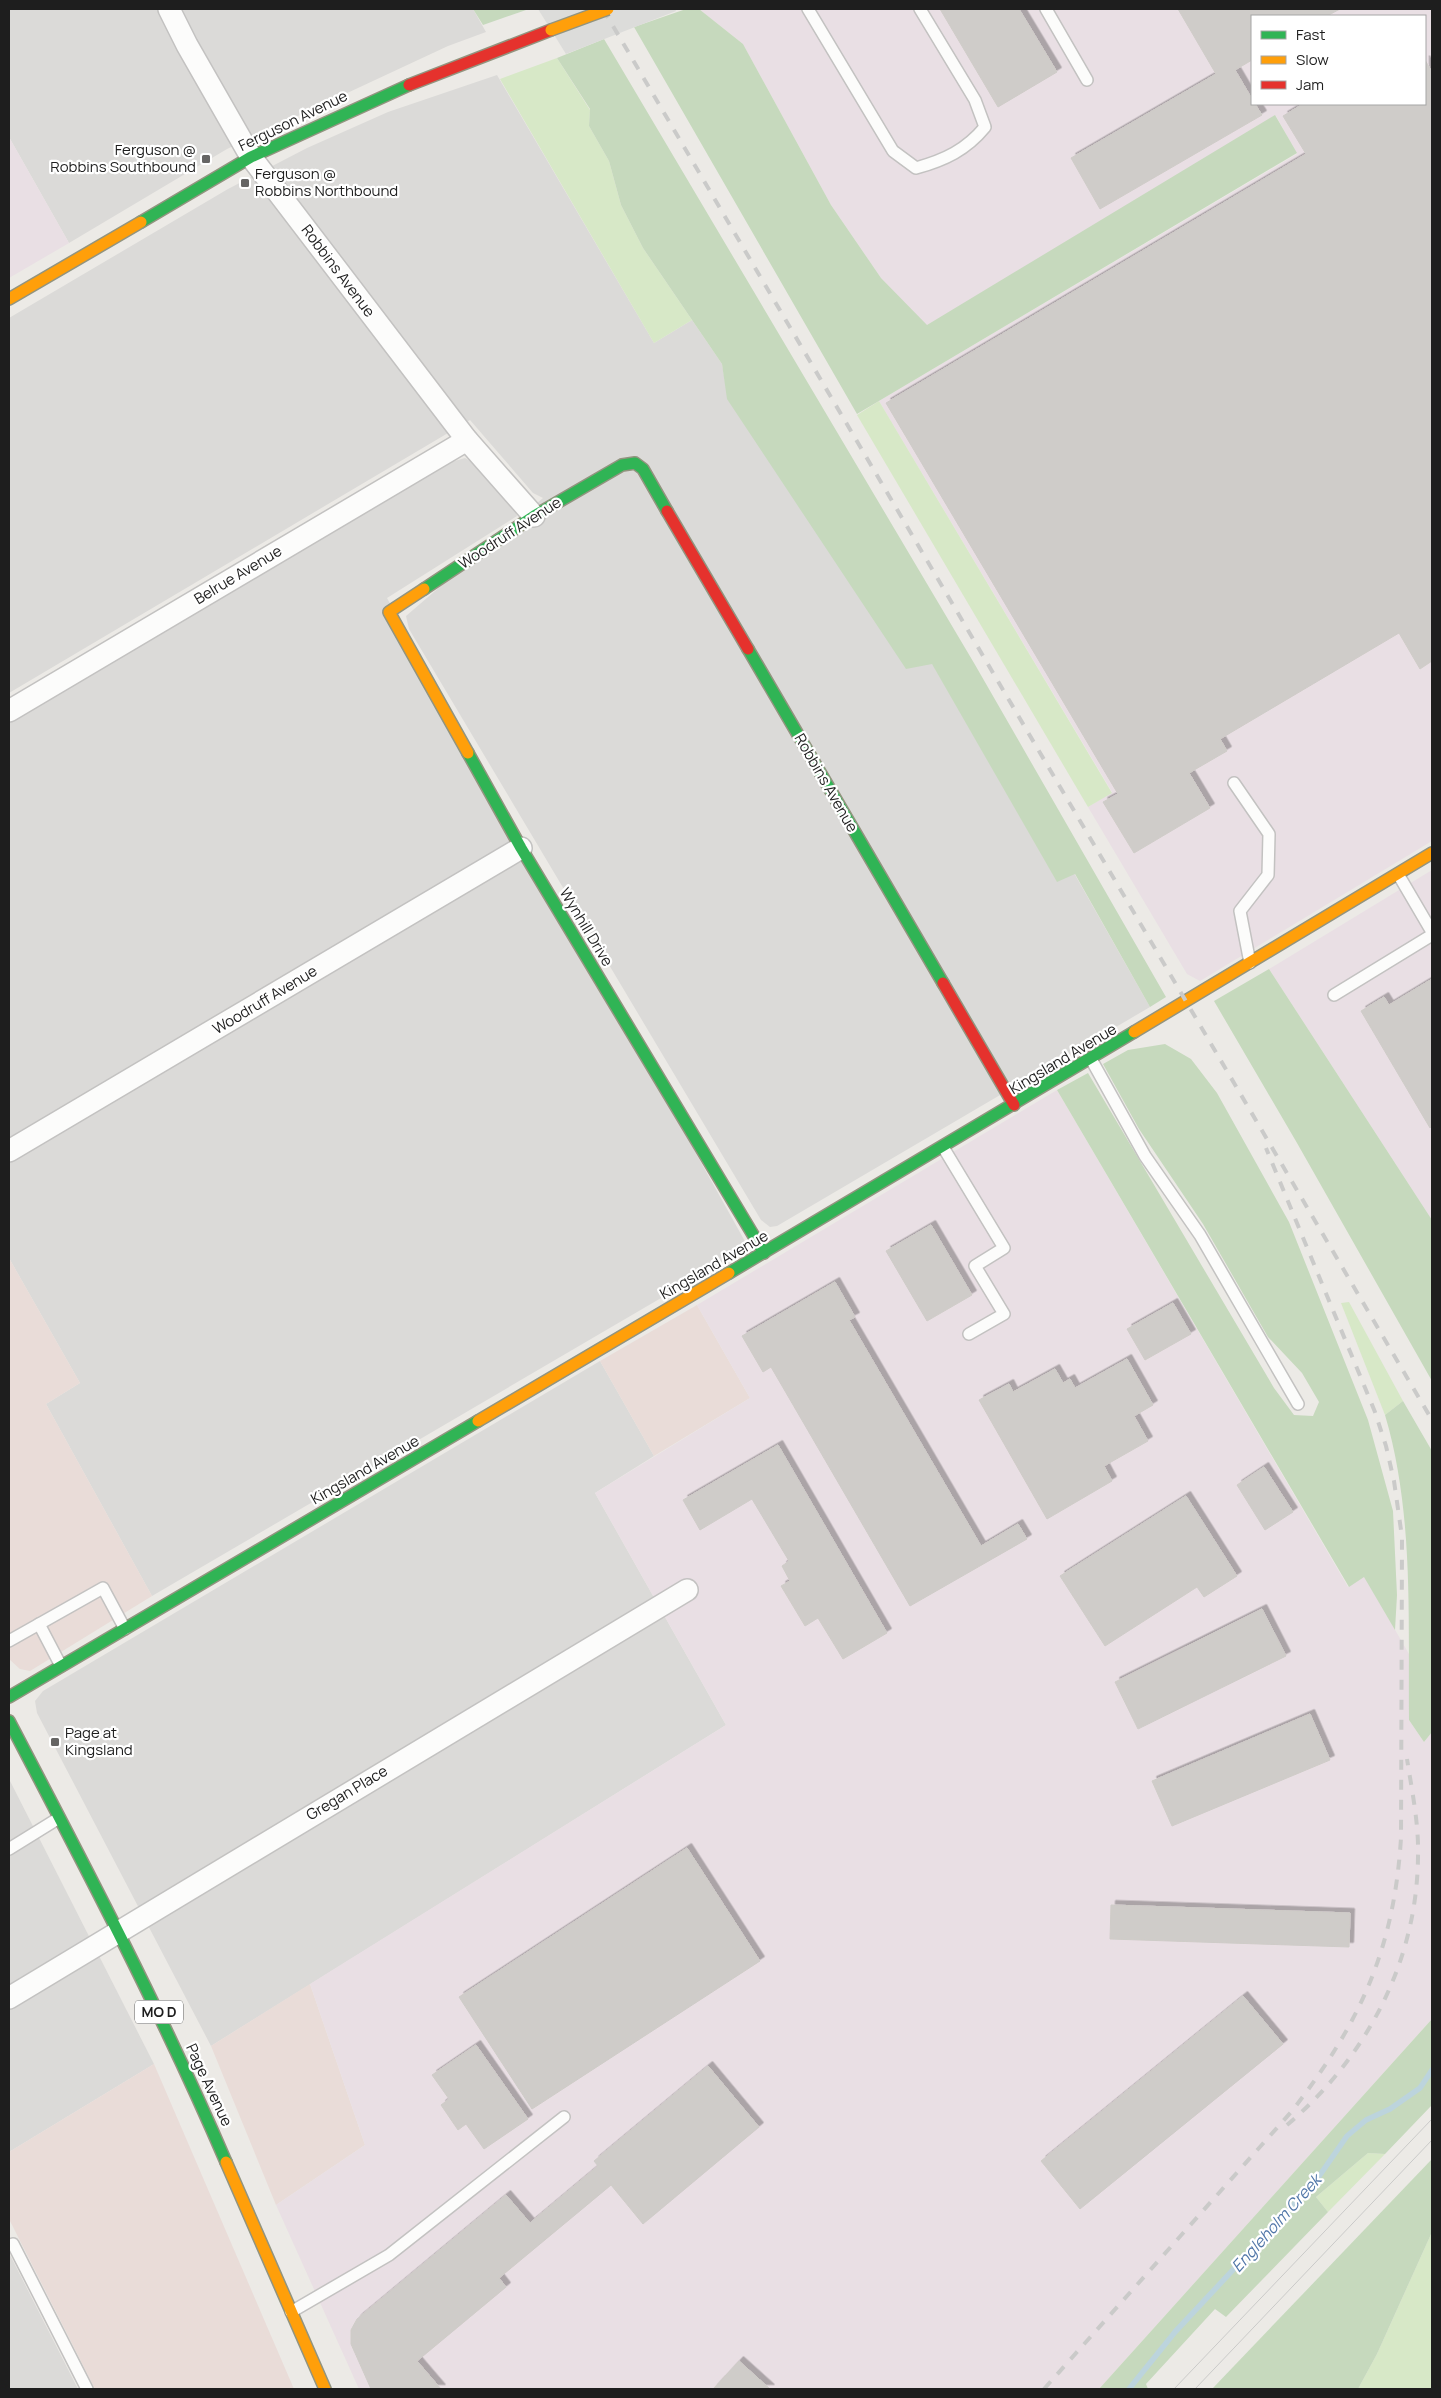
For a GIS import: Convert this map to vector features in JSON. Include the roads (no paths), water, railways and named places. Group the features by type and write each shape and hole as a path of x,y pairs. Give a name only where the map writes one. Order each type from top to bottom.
{"street":[{"name":"Robbins Avenue","path":"169,9 187,46 251,156 467,440 534,516"},
{"name":"Ferguson Avenue","path":"9,298 251,156 408,84 608,9"},
{"name":"Belrue Avenue","path":"9,711 467,440"},
{"name":"Robbins Avenue","path":"635,463 643,469 1014,1105"},
{"name":"Woodruff Avenue","path":"389,612 534,516 622,465 635,463"},
{"name":"Wynhill Drive","path":"389,612 521,848 764,1253"},
{"name":"Woodruff Avenue","path":"9,1151 521,848"},
{"name":"Kingsland Avenue","path":"9,1697 1014,1105 1432,853"},
{"name":"Gregan Place","path":"9,1998 118,1930 687,1590"},
{"name":"Page Avenue","path":"9,1721 118,1930 213,2128 325,2389"}],"lane":[{"path":"808,9 893,151 916,168 939,162 972,143 985,127 975,100 920,9"},
{"path":"1046,9 1086,80"},
{"path":"1234,783 1269,834 1268,875 1240,911 1250,964"},
{"path":"1334,995 1432,934 1398,874"},
{"path":"1091,1059 1145,1156 1200,1234 1298,1404"},
{"path":"943,1147 1004,1248 975,1266 1004,1314 969,1334"},
{"path":"9,1639 103,1588 124,1629"},
{"path":"39,1624 60,1666"},
{"path":"9,1848 59,1818"},
{"path":"292,2312 388,2255 564,2117"},
{"path":"13,2244 87,2389"}],"waterway":[{"name":"Engleholm Creek","path":"1129,2389 1175,2332 1315,2182 1347,2136 1366,2120 1390,2109 1420,2088 1432,2070"}],"tram line":[{"path":"1174,2389 1432,2119"},
{"path":"1195,2389 1432,2140"}],"railway":[{"path":"603,9 1432,1420"},
{"path":"1044,2389 1292,2111 1316,2079 1355,2015 1369,1984 1391,1916 1401,1838 1402,1537 1394,1481 1386,1446 1375,1412 1266,1148"},
{"path":"1287,2125 1315,2099 1341,2070 1363,2038 1382,2005 1397,1970 1408,1934 1415,1896 1418,1857 1416,1820 1407,1759"}],"place":[{"name":"Ferguson @ Robbins Southbound","path":"206,159"},
{"name":"Ferguson @ Robbins Northbound","path":"245,183"},
{"name":"Page at Kingsland","path":"55,1742"}]}
